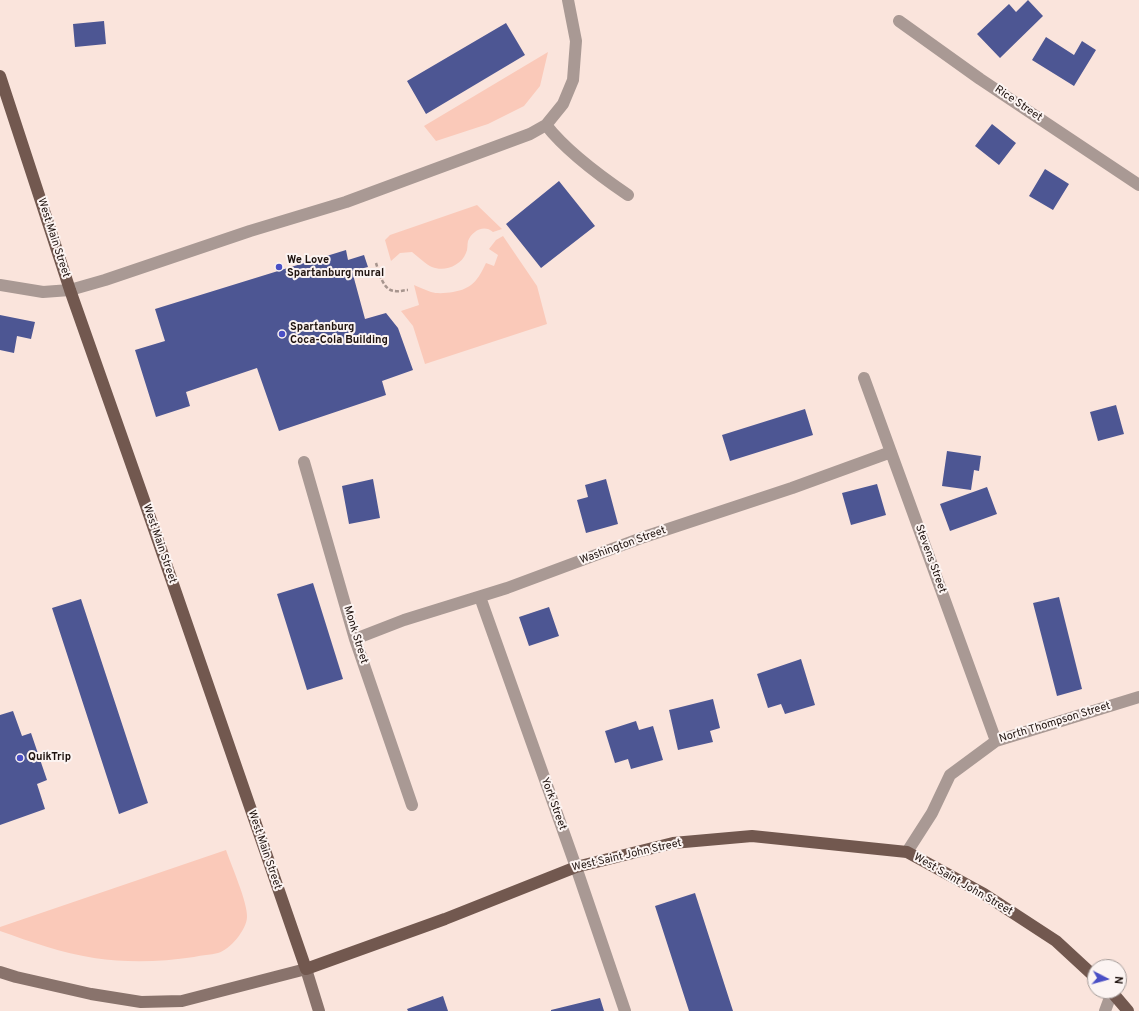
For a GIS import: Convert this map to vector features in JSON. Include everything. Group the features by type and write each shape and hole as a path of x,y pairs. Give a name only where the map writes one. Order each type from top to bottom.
{"main road":[{"name":"West Main Street","path":"0,76 70,290 306,969 319,1011"},
{"name":"West Saint John Street","path":"306,969 445,919 576,867 672,843 752,836 907,852 984,894 1056,941 1087,970"},
{"path":"0,972 92,994 141,1002 182,1000 306,969"},
{"path":"1118,999 1128,1011"}],"street":[{"path":"0,285 43,292 70,290 105,280 250,231 346,202 530,134 546,125 563,104 573,80 576,41 568,0"},
{"name":"Rice Street","path":"899,21 980,79 1139,186"},
{"path":"546,125 555,136 596,173 628,195"},
{"name":"Stevens Street","path":"864,378 996,741"},
{"name":"Washington Street","path":"355,639 404,620 480,597 644,537 792,488 892,452"},
{"name":"Monk Street","path":"304,462 355,639 412,805"},
{"name":"York Street","path":"480,597 626,1011"},
{"name":"North Thompson Street","path":"907,852 932,813 950,775 996,741 1139,697"},
{"path":"1105,1011 1109,999"}],"path":[{"path":"376,263 382,280 387,288 393,292 408,290"}],"shaded area":[{"path":"548,52 540,86 524,106 488,124 436,141 424,126"},
{"path":"477,205 502,229 493,232 482,229 472,234 468,241 467,252 464,258 452,267 442,269 432,267 412,252 400,253 391,261 385,240 390,235"},
{"path":"503,236 537,286 547,324 425,364 413,326 401,311 419,305 414,285 436,293 453,292 465,289 474,283 486,263 494,266 498,255 489,249 496,240"},
{"path":"226,850 245,903 247,917 244,927 237,938 228,948 218,953 181,959 156,961 107,960 58,950 0,931 0,927"}],"building":[{"path":"1028,0 1043,16 1000,58 977,34 1009,4 1016,12"},
{"path":"104,21 106,44 75,47 73,24"},
{"path":"506,23 525,55 426,114 407,81"},
{"path":"1046,37 1074,55 1082,41 1096,50 1074,86 1032,60"},
{"path":"992,124 1016,143 999,165 975,146"},
{"path":"1045,169 1069,184 1053,210 1029,196"},
{"path":"559,181 595,226 541,268 506,224"},
{"name":"Spartanburg Coca-Cola Building","path":"346,250 348,260 364,255 368,267 352,271 365,319 386,313 398,328 413,370 382,381 386,395 279,431 257,368 186,392 190,406 156,417 135,350 165,341 155,309"},
{"path":"0,315 35,322 31,339 17,336 14,353 0,350"},
{"path":"1116,405 1124,434 1098,441 1090,412"},
{"path":"805,409 813,435 730,461 722,435"},
{"path":"947,451 981,456 979,471 974,470 971,490 942,486"},
{"path":"373,479 380,518 349,524 342,486"},
{"path":"606,479 618,524 586,533 577,500 588,497 585,485"},
{"path":"877,484 886,515 851,525 842,493"},
{"path":"987,487 997,514 950,531 940,504"},
{"path":"313,583 343,679 307,690 277,594"},
{"path":"1059,597 1082,689 1057,696 1033,603"},
{"name":"QuikTrip","path":"81,599 148,803 119,814 52,608"},
{"path":"549,607 559,636 529,646 519,617"},
{"path":"801,659 815,705 785,714 781,704 768,708 757,674"},
{"path":"713,699 720,728 710,731 713,742 678,750 669,710"},
{"name":"QuikTrip","path":"13,711 22,736 31,733 47,780 37,784 45,809 0,825 0,715"},
{"path":"636,721 639,730 653,726 663,760 631,769 628,759 615,763 605,731"},
{"path":"695,893 733,1011 689,1011 655,906"},
{"path":"443,996 448,1011 408,1011 407,1009"},
{"path":"600,998 604,1011 551,1011 551,1010"}],"place":[{"name":"We Love Spartanburg mural","path":"279,267"},
{"name":"Spartanburg Coca-Cola Building","path":"282,334"},
{"name":"QuikTrip","path":"20,758"}]}
